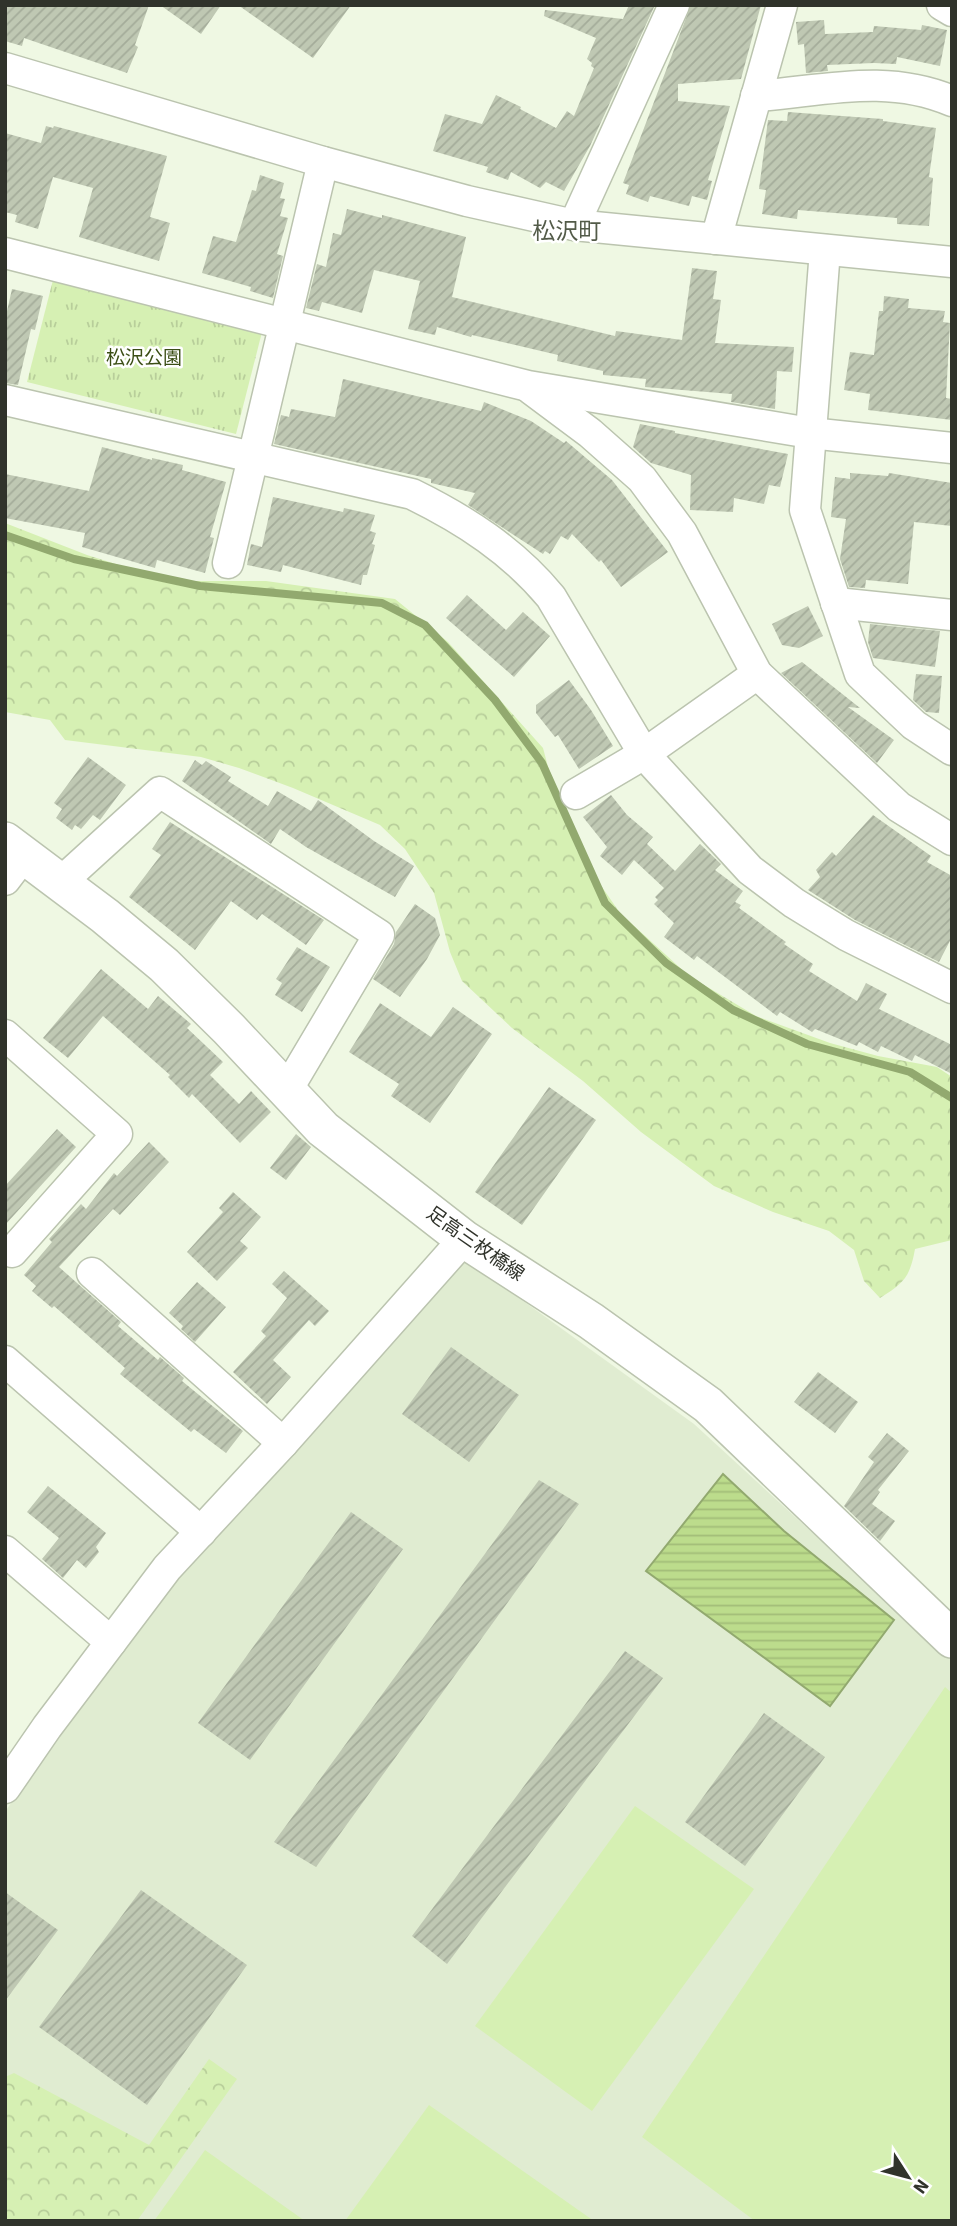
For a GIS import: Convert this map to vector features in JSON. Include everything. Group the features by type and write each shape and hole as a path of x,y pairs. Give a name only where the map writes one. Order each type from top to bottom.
{"main road":[{"name":"足高三枚橋線","path":"11,859 61,883 164,965 229,1028 323,1129 464,1239 590,1321 708,1405 952,1639"}],"street":[{"path":"574,225 674,5"},
{"path":"716,239 782,5"},
{"path":"942,5 952,11"},
{"path":"5,68 323,162 467,201 574,225 952,262"},
{"path":"755,96 806,93 869,84 924,92 952,101"},
{"path":"228,562 323,162"},
{"path":"825,250 805,510 860,674 914,725 952,750"},
{"path":"5,253 528,386 810,433 952,448"},
{"path":"528,386 590,433 642,479 682,533 757,674 899,807 952,840"},
{"path":"5,400 412,494 459,517 499,546 534,577 551,597 644,754 750,870 783,895 846,935 952,988"},
{"path":"836,603 952,615"},
{"path":"576,794 644,754 757,674"},
{"path":"61,883 160,792 379,934 287,1090"},
{"path":"5,1035 117,1134 12,1252"},
{"path":"5,1788 47,1727 167,1568 283,1443 464,1239"},
{"path":"92,1273 283,1443"},
{"path":"5,1361 201,1531"},
{"path":"5,1551 111,1642"}],"shaded area":[{"path":"465,1259 694,1424 952,1661 952,2221 5,2221 5,1812 63,1726 178,1575"},
{"path":"723,1474 784,1531 894,1620 830,1706 646,1571"}],"green space":[{"name":"松沢公園","path":"53,280 262,332 236,434 27,382"},
{"path":"5,523 87,555 170,581 266,581 395,599 448,642 543,748 555,793 577,851 620,913 689,976 756,1016 830,1043 878,1056 937,1067 952,1077 952,1240 915,1249 905,1278 880,1298 864,1281 854,1250 829,1231 773,1212 714,1186 641,1132 583,1081 512,1028 462,981 450,952 434,893 405,849 380,825 239,768 201,757 65,740 50,720 5,712"},
{"path":"945,1687 952,1693 952,2221 755,2221 642,2137"},
{"path":"635,1806 754,1889 592,2111 475,2026"},
{"path":"209,2059 237,2079 137,2221 5,2221 5,2077 14,2073 149,2145"},
{"path":"429,2105 594,2221 345,2221"},
{"path":"205,2150 305,2221 154,2221"}],"building":[{"path":"5,5 149,5 135,45 138,47 127,73 24,38 22,46 5,41"},
{"path":"160,5 221,5 201,34"},
{"path":"238,5 351,5 313,58"},
{"path":"629,5 655,5 590,146 564,191 546,182 540,188 511,172 508,180 486,172 488,167 433,151 445,114 482,124 496,95 556,128 567,111 574,116 594,68 587,59 596,38 544,16 545,10 623,19"},
{"path":"691,5 761,5 741,79 678,84 678,101 730,106 708,180 712,181 707,200 692,196 689,206 650,196 648,202 626,194 629,185 623,183"},
{"path":"824,20 825,34 873,32 874,26 921,30 922,25 947,30 940,66 897,57 896,64 827,65 828,71 806,73 804,44 798,45 796,22"},
{"path":"788,112 883,119 936,128 929,177 933,178 929,226 897,224 897,218 798,210 797,219 762,214 766,190 759,189 768,120 787,121"},
{"path":"46,126 167,156 150,217 170,223 159,261 79,237 93,188 53,177 38,229 15,222 17,215 5,212 5,133 41,143"},
{"path":"260,175 284,183 280,198 285,199 280,216 288,218 277,254 283,256 273,298 250,291 251,287 202,273 213,236 236,242 252,190 256,191"},
{"path":"347,209 382,218 382,215 466,237 452,297 615,336 616,331 682,340 692,268 717,271 713,299 721,300 715,343 794,347 792,372 777,371 775,409 731,402 732,394 645,387 646,379 603,375 603,371 557,361 558,355 437,327 435,335 408,329 420,281 374,270 362,313 322,302 319,311 306,308 317,264 326,267 333,233 341,235"},
{"path":"12,289 43,296 35,330 31,329 18,385 5,383 5,320"},
{"path":"884,296 909,299 908,308 945,311 943,322 950,323 946,398 952,399 952,420 868,410 870,394 844,390 850,352 874,355 879,311 883,311"},
{"path":"343,379 481,411 484,402 531,421 564,443 566,441 612,480 668,552 621,587 601,560 599,562 572,534 568,540 561,536 550,554 545,551 543,554 468,505 475,493 431,483 431,479 274,444 281,415 289,417 291,409 335,417"},
{"path":"640,424 788,454 780,487 769,485 764,504 734,498 733,512 690,510 691,475 651,463 633,447"},
{"path":"102,447 183,465 182,470 226,482 210,537 214,538 205,573 157,560 155,568 82,547 85,533 5,518 5,474 89,491"},
{"path":"850,473 888,476 889,473 952,483 952,526 914,522 908,584 866,580 865,588 849,587 840,559 846,519 831,517 835,477 850,479"},
{"path":"273,497 343,512 344,508 375,515 370,531 376,533 372,544 375,545 367,575 363,575 361,585 283,565 281,572 247,565 251,544 262,547"},
{"path":"467,595 506,630 523,612 550,636 514,677 446,618"},
{"path":"808,606 823,636 799,648 782,645 772,624"},
{"path":"870,624 940,631 935,667 873,658 868,642"},
{"path":"802,662 860,708 848,707 894,740 877,763 781,673"},
{"path":"916,674 942,676 939,713 926,712 913,700"},
{"path":"569,680 613,746 579,769 558,735 555,737 536,713 536,705"},
{"path":"88,757 126,785 100,820 93,815 81,829 75,825 72,830 56,818 62,809 54,803"},
{"path":"195,760 202,765 206,761 231,777 228,781 268,806 277,791 311,811 318,800 414,866 395,897 306,847 280,829 271,844 182,781"},
{"path":"611,795 627,815 653,837 647,844 675,871 700,844 721,864 715,870 743,891 735,902 741,905 739,908 813,964 809,971 857,1001 866,983 887,994 879,1009 952,1045 952,1074 915,1055 912,1061 881,1046 878,1052 859,1042 857,1046 815,1029 812,1032 780,1012 777,1016 697,956 694,960 664,937 674,923 654,904 658,900 655,897 664,888 634,860 622,875 600,856 607,847 583,817"},
{"path":"873,815 931,856 927,862 952,876 952,937 939,962 855,920 808,890 820,877 816,870 832,852 836,856"},
{"path":"170,822 324,920 306,945 262,914 257,920 231,901 195,950 129,897 161,855 152,849"},
{"path":"415,904 435,918 440,935 400,997 373,979 394,944 396,932"},
{"path":"297,947 330,967 302,1012 275,995 282,983 276,979"},
{"path":"101,969 148,1009 158,996 191,1024 187,1028 223,1062 210,1075 239,1104 251,1091 271,1112 240,1143 192,1094 189,1098 168,1077 170,1075 103,1016 68,1058 43,1038"},
{"path":"380,1003 431,1037 453,1007 492,1034 430,1123 391,1096 399,1084 349,1052"},
{"path":"549,1087 596,1120 522,1225 475,1192"},
{"path":"57,1129 76,1147 5,1225 5,1186"},
{"path":"296,1134 311,1147 286,1180 270,1168"},
{"path":"149,1142 169,1162 120,1215 113,1209 59,1267 121,1322 118,1326 158,1360 160,1357 184,1378 182,1381 243,1431 226,1453 194,1429 191,1432 120,1374 125,1368 54,1306 52,1308 32,1291 36,1286 24,1275 52,1242 49,1239 81,1204 86,1209 114,1173 117,1176"},
{"path":"233,1192 261,1217 240,1241 248,1248 217,1281 187,1252 223,1212 219,1208"},
{"path":"284,1271 329,1311 315,1326 309,1320 273,1360 291,1377 267,1404 233,1372 266,1336 261,1331 287,1298 272,1284"},
{"path":"197,1282 226,1307 195,1342 169,1313"},
{"path":"451,1347 519,1395 469,1462 402,1414"},
{"path":"818,1372 858,1402 835,1433 794,1402"},
{"path":"887,1433 909,1451 878,1490 880,1492 872,1504 895,1521 880,1541 844,1506 874,1462 868,1457"},
{"path":"539,1480 579,1504 316,1867 274,1842"},
{"path":"48,1486 106,1533 96,1547 99,1552 86,1568 77,1560 63,1578 42,1559 59,1538 27,1512"},
{"path":"351,1512 403,1549 250,1760 198,1723"},
{"path":"625,1651 663,1678 447,1964 412,1936"},
{"path":"764,1713 825,1757 745,1866 685,1822"},
{"path":"141,1890 247,1965 147,2105 39,2027"},
{"path":"5,1892 58,1930 5,2001"}],"waterway":[{"path":"5,535 74,559 200,586 382,603 425,625 495,700 542,763 605,903 666,963 733,1010 807,1044 910,1072 952,1098"}],"district":[{"name":"松沢町","path":"567,231"}]}
